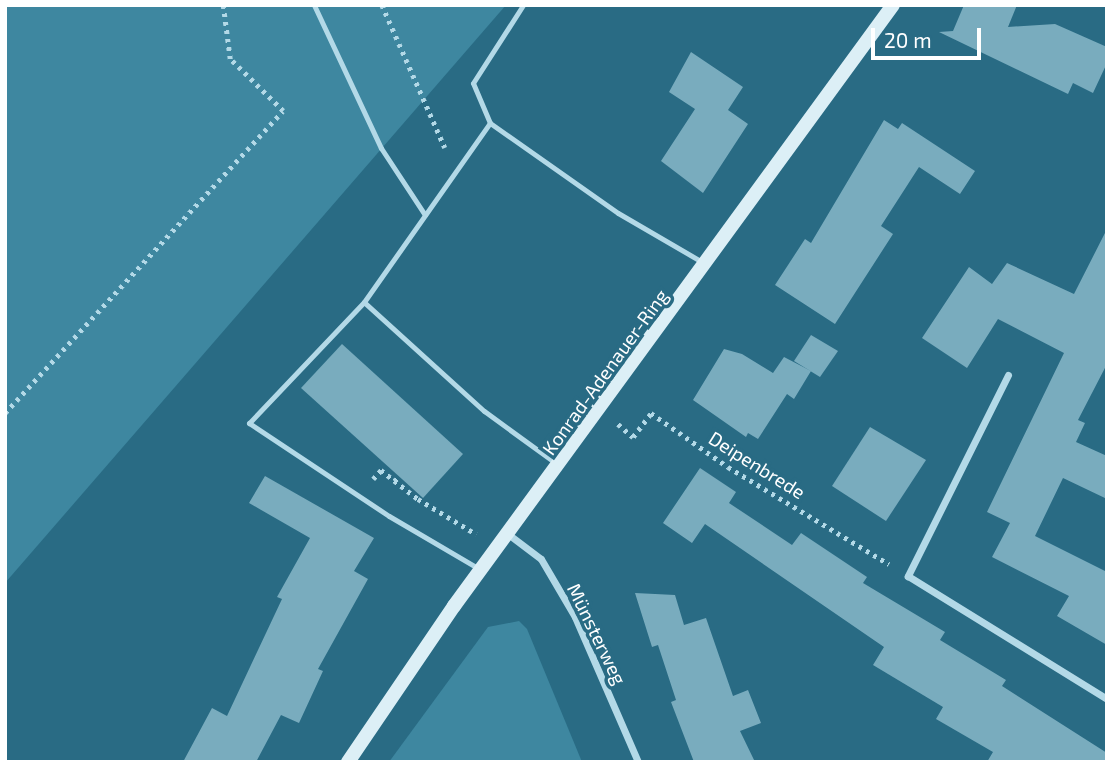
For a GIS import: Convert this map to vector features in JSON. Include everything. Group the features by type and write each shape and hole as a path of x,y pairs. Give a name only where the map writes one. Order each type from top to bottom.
{"street":[{"name":"Konrad-Adenauer-Ring","path":"348,762 481,570 601,411 893,5"},
{"path":"1008,375 908,576 1107,699"},
{"name":"Münsterweg","path":"508,534 541,559 575,617 638,762"}],"lane":[{"path":"314,5 381,148 425,215"},
{"path":"523,5 473,83 490,123 618,213 707,265"},
{"path":"481,570 389,516 249,423 363,302 490,123"},
{"path":"363,302 465,395 559,466"}],"path":[{"path":"5,413 283,111 230,59 223,5"},
{"path":"382,5 455,171"},
{"name":"Deipenbrede","path":"601,411 633,436 651,413 728,467 908,576"},
{"path":"377,473 381,470 498,547"},
{"path":"394,481 400,476"}],"shaded area":[{"path":"5,5 506,5 5,583"},
{"path":"519,621 527,629 582,762 389,762 488,627"}],"building":[{"path":"964,5 1017,5 1008,27 1055,24 1107,47 1107,63 1093,93 1073,83 1068,94 939,32 953,31"},
{"path":"691,52 743,87 728,110 748,124 703,193 661,161 695,109 669,92"},
{"path":"884,120 898,129 902,123 975,171 960,194 919,167 881,226 893,234 835,324 775,285 805,239 811,243"},
{"path":"1107,229 1107,364 1078,420 1085,423 1076,442 1107,456 1107,499 1063,478 1035,536 1107,572 1107,645 1057,616 1069,596 992,557 1010,523 987,512 1064,353 998,319 967,368 922,338 969,267 992,284 1007,263 1074,294"},
{"path":"811,335 838,351 820,377 794,361"},
{"path":"342,344 463,454 423,498 301,388"},
{"path":"724,349 742,354 773,373 784,357 811,371 794,399 787,394 758,439 748,433 746,437 693,400"},
{"path":"870,427 926,460 886,521 832,486"},
{"path":"700,468 736,492 729,503 792,545 801,533 867,577 863,583 945,632 940,640 1006,680 1002,686 1107,753 1107,762 987,762 993,752 936,719 943,707 873,665 884,647 705,524 692,543 663,523"},
{"path":"265,476 374,538 354,571 368,579 318,669 323,671 299,723 281,715 256,762 183,762 212,708 227,716 282,599 277,597 310,538 249,503"},
{"path":"635,593 675,595 684,625 706,618 733,696 748,690 761,723 740,731 755,762 694,762 671,702 676,700 658,645 652,647"}]}
